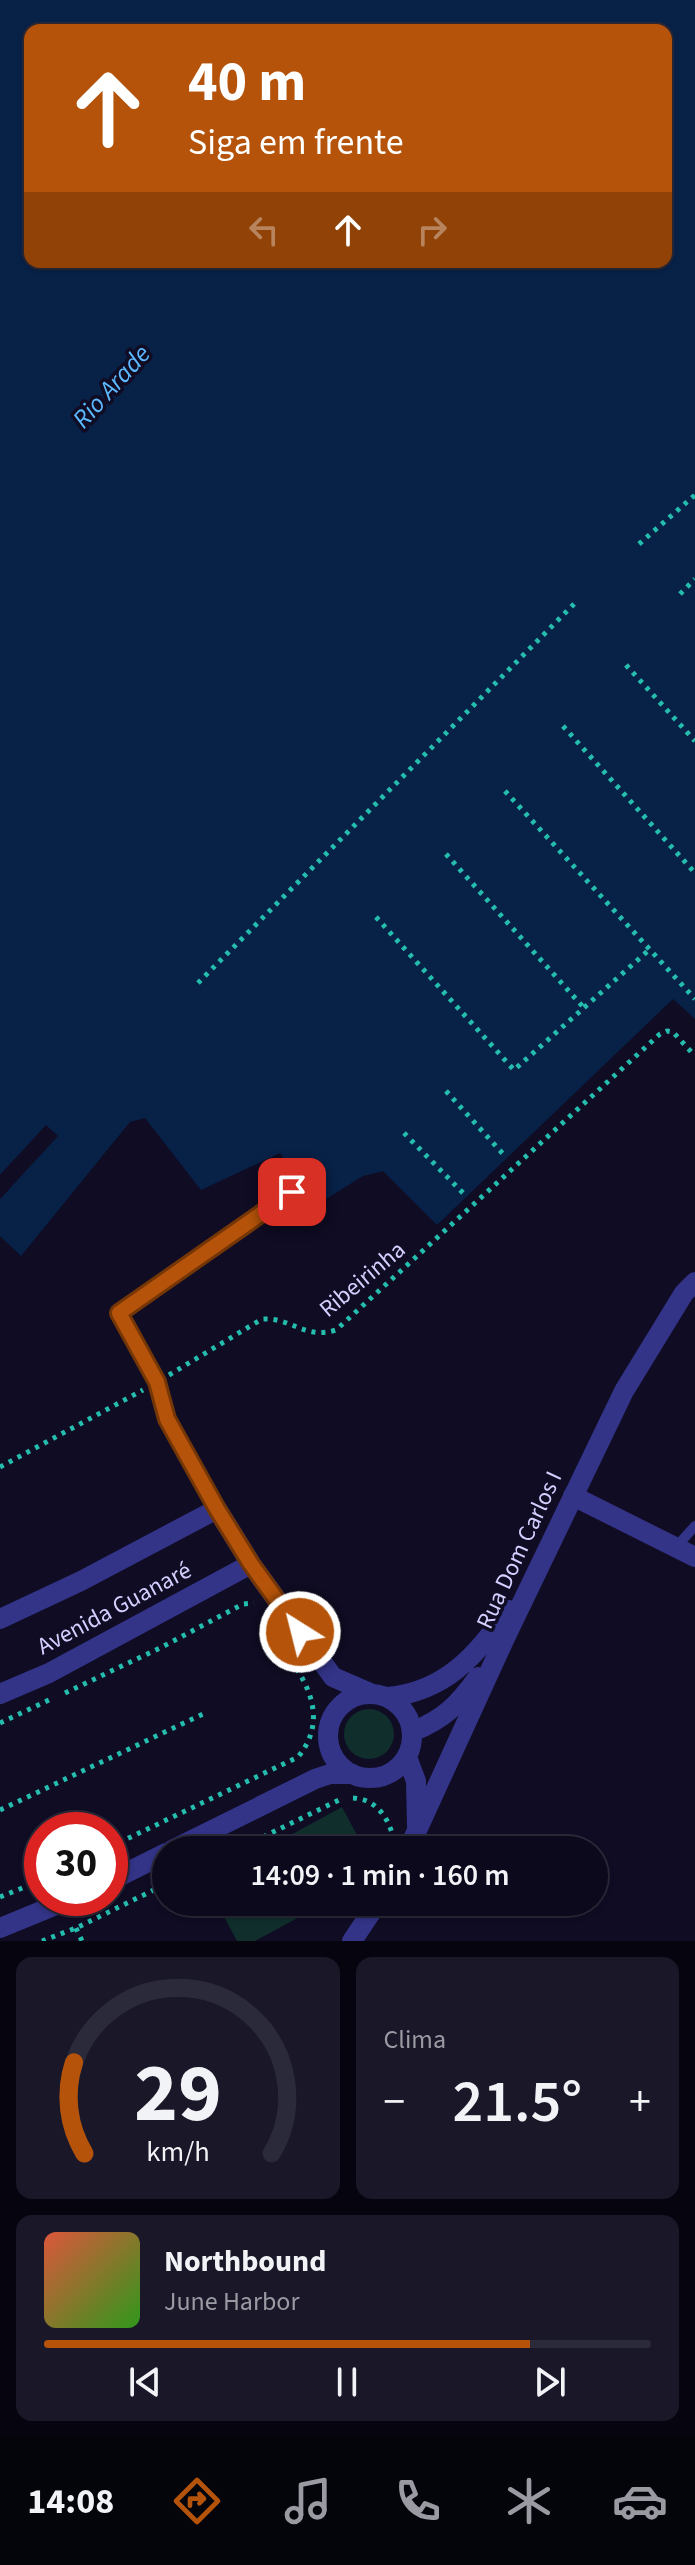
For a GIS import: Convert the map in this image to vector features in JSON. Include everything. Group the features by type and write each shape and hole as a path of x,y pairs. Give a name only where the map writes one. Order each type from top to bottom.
{"street":[{"name":"Rua Dom Carlos I","path":"408,1836 624,1391 684,1293 695,1282"},
{"path":"573,1496 695,1557"},
{"path":"0,1619 81,1581 217,1509 251,1564 333,1677 379,1695 406,1715 412,1740 407,1757 395,1770 379,1777 330,1774 315,1779 200,1836"},
{"name":"Avenida Guanaré","path":"0,1694 49,1673 251,1564"},
{"path":"353,1774 334,1757 330,1749 328,1731 333,1715 345,1702 379,1695 410,1695 431,1688 485,1643 539,1568"},
{"path":"412,1732 432,1724 459,1704 505,1638"},
{"path":"407,1757 416,1781 407,1836"},
{"path":"128,1872 152,1860"},
{"path":"0,1928 29,1916"},
{"path":"352,1941 369,1916"}],"lane":[{"path":"217,1509 167,1419 157,1382 119,1313 292,1192"},
{"path":"676,1547 695,1526"}],"path":[{"path":"639,544 695,495"},
{"path":"680,594 694,583"},
{"path":"198,983 576,602"},
{"path":"626,665 695,741"},
{"path":"563,726 695,873"},
{"path":"505,791 695,999"},
{"path":"446,854 584,1008"},
{"path":"376,917 514,1070 650,949"},
{"name":"Ribeirinha","path":"0,1467 157,1382 262,1319 277,1318 306,1332 322,1335 336,1330 660,1034 673,1032 695,1056"},
{"path":"446,1091 504,1155"},
{"path":"404,1133 465,1195"},
{"path":"0,1723 162,1647 243,1604 256,1603"},
{"path":"128,1838 298,1757 307,1746 315,1711 309,1688 294,1664"},
{"path":"0,1810 203,1714"},
{"path":"264,1836 341,1798 362,1798 377,1805 392,1830 400,1836"},
{"path":"0,1897 24,1887"},
{"path":"42,1941 152,1891"},
{"path":"76,1928 82,1941"}],"green space":[{"path":"369,1709 387,1716 394,1734 387,1752 369,1759 351,1752 344,1734 351,1716"},
{"path":"342,1807 358,1836 289,1836"},
{"path":"224,1916 301,1916 255,1941 237,1941"}],"water":[{"name":"Rio Arade","path":"0,0 695,0 695,1019 673,999 437,1225 383,1171 363,1176 315,1206 280,1153 201,1190 145,1118 130,1122 21,1256 0,1236 0,1199 57,1135 46,1126 0,1175"}],"pier":[{"path":"46,1125 58,1136 0,1199 0,1193 52,1136 46,1131 0,1179 0,1175"}],"route":[{"path":"292,1192 119,1313 157,1382 167,1419 217,1509 251,1564 300,1632"}]}
